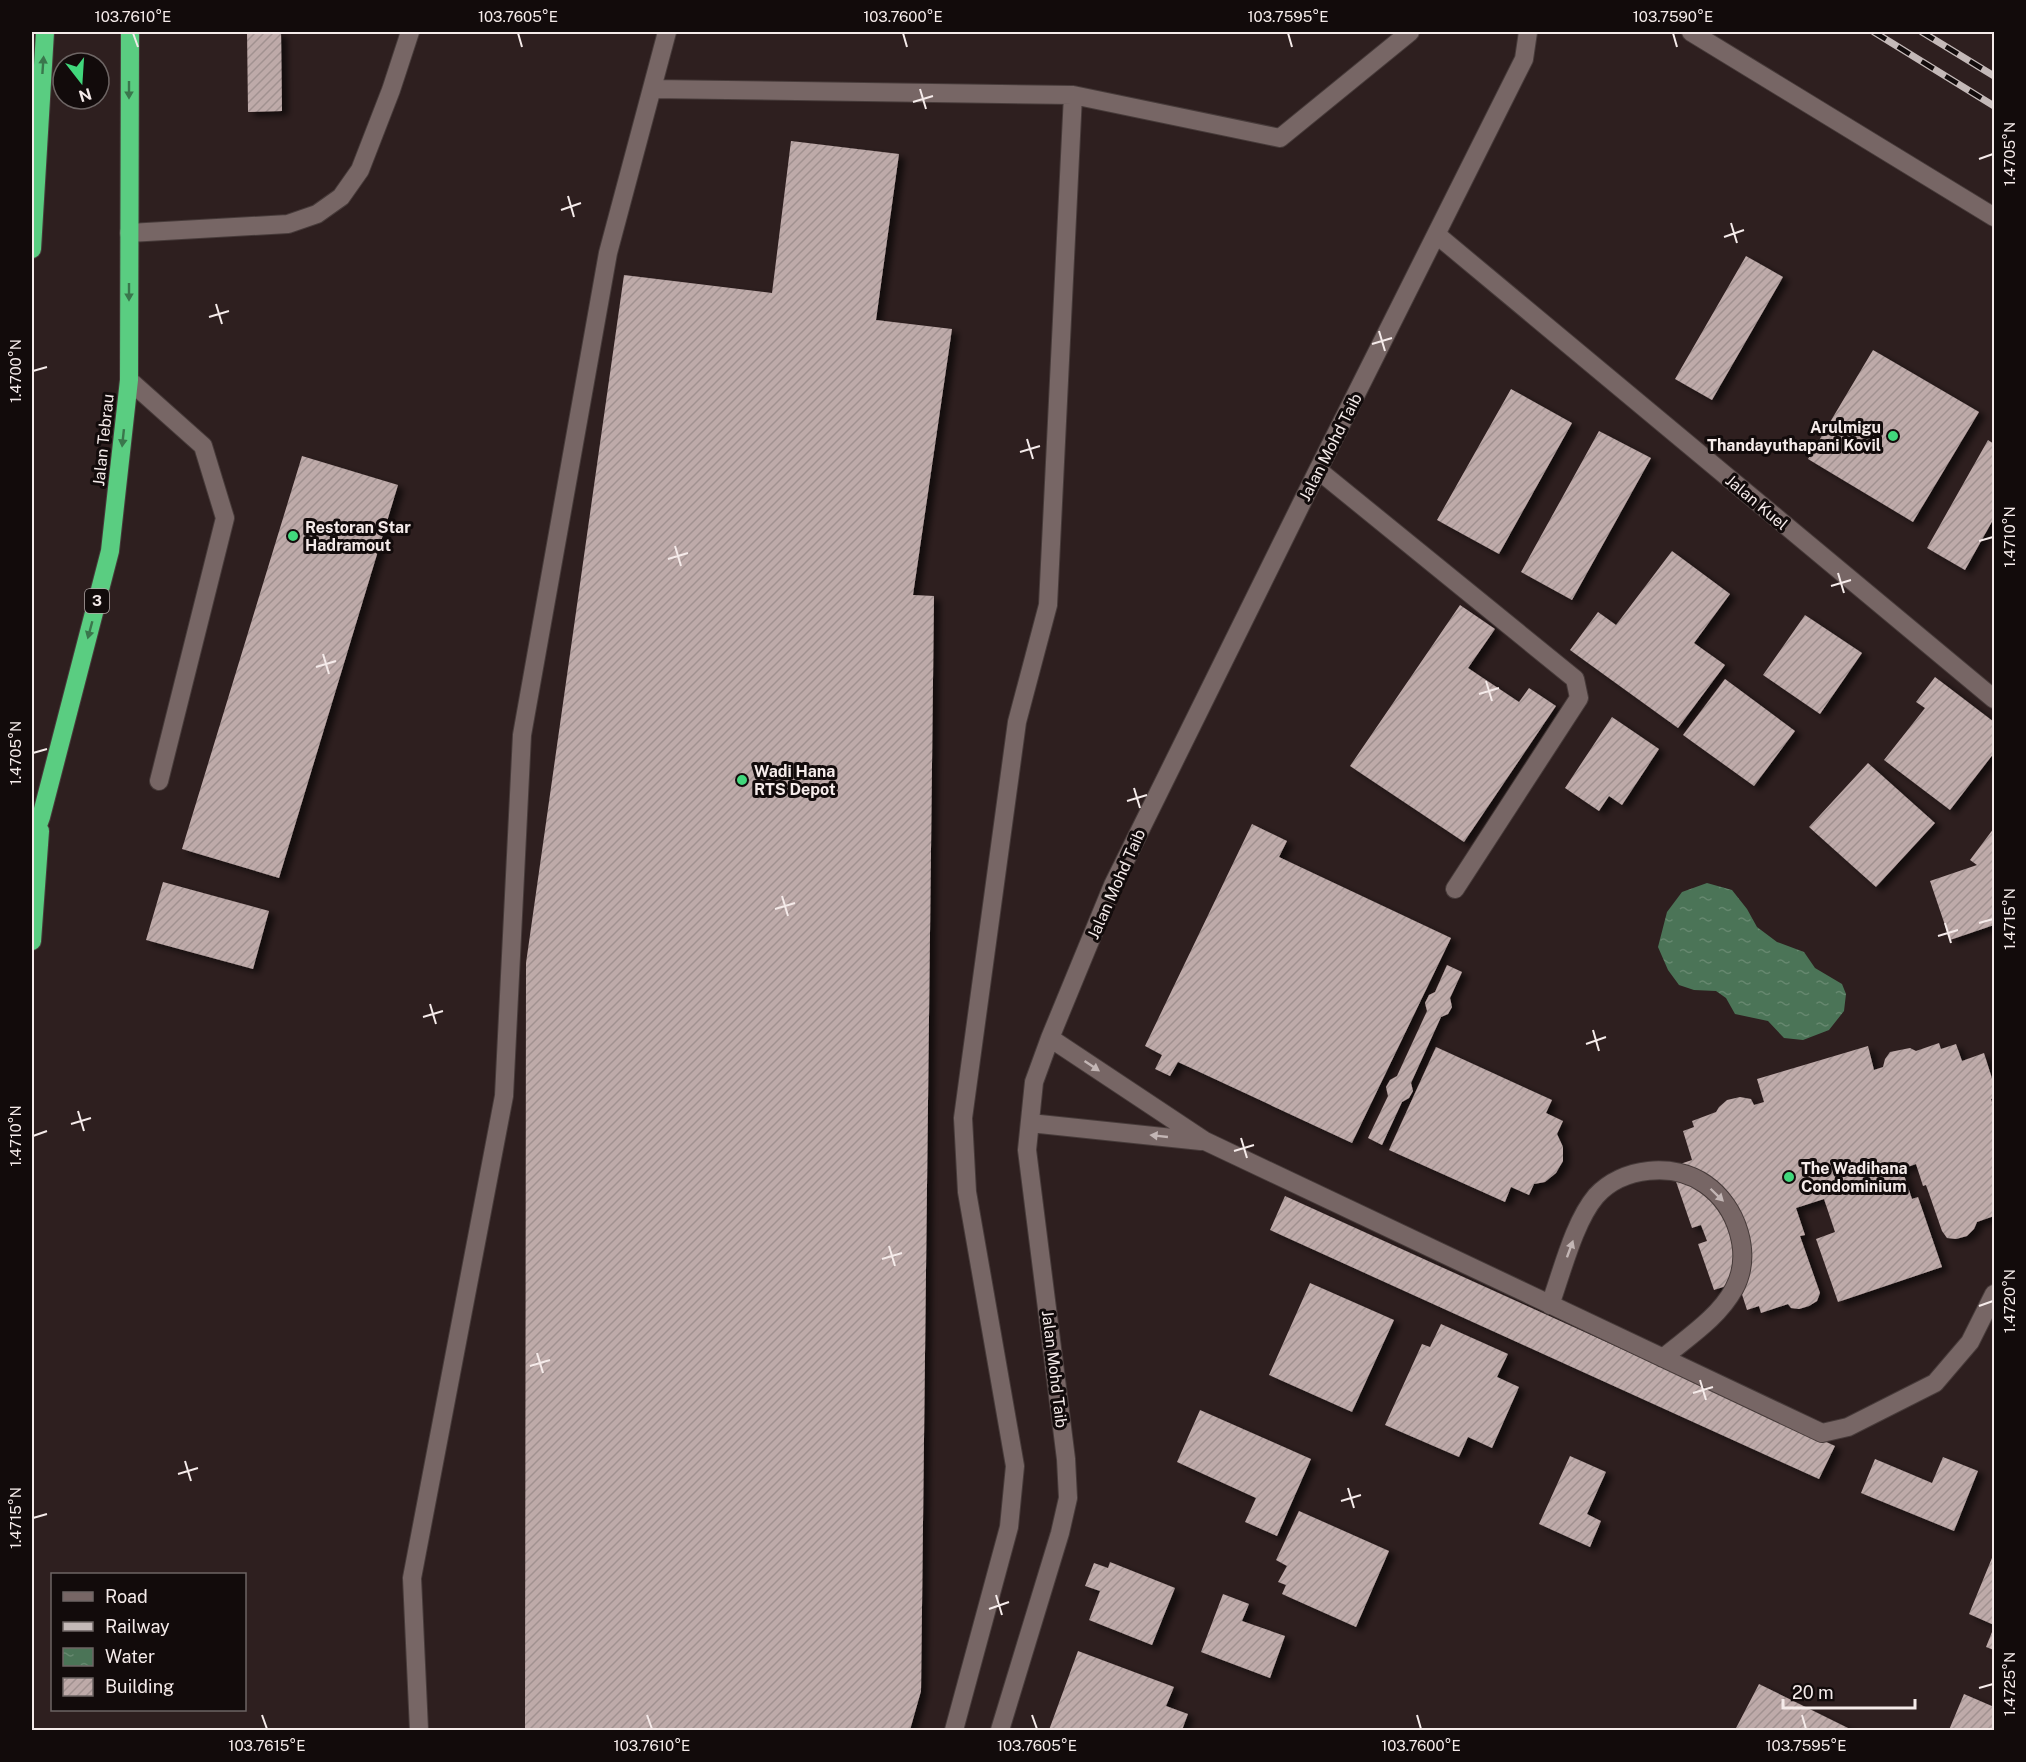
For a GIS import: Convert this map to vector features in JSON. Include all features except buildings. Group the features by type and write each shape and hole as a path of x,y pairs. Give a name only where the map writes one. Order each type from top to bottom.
{"highway":[{"path":"32,249 45,32"},
{"name":"Jalan Tebrau","path":"32,843 41,817 110,551 129,380 130,32"},
{"path":"32,941 41,817"}],"street":[{"path":"129,233 288,224 317,214 340,198 360,170 391,90 410,32"},
{"path":"419,1731 412,1578 504,1096 522,735 608,253 667,32"},
{"path":"652,89 1073,94 1280,138 1410,32"},
{"path":"1691,32 1995,217"},
{"name":"Jalan Mohd Taib","path":"1000,1731 1060,1533 1068,1498 1066,1459 1027,1150 1034,1082 1113,885 1317,470 1524,59 1530,33"},
{"path":"954,1731 1009,1527 1015,1466 967,1192 963,1118 1017,722 1048,605 1073,94"},
{"name":"Jalan Kuel","path":"1437,235 1995,699"},
{"path":"129,380 202,446 225,518 159,781"},
{"path":"1317,470 1575,679 1579,698 1455,889"},
{"path":"1050,1038 1205,1141 1822,1433 1848,1427 1935,1383 1970,1342 1995,1294"},
{"path":"1030,1123 1205,1141"},
{"path":"1550,1305 1582,1216 1598,1194 1622,1178 1649,1170 1678,1172 1705,1184 1726,1204 1739,1230 1743,1259 1736,1287 1720,1311 1663,1358"}],"water":[{"path":"1707,883 1732,890 1757,927 1777,942 1804,952 1815,968 1842,984 1846,994 1844,1011 1829,1030 1803,1040 1784,1038 1768,1021 1735,1014 1726,998 1716,991 1694,990 1679,985 1668,970 1658,947 1667,912 1682,892"}],"railway":[{"path":"1874,32 1994,106"},
{"path":"1922,32 1994,76"}],"place":[{"name":"Arulmigu Thandayuthapani Kovil","path":"1893,436"},
{"name":"Restoran Star Hadramout","path":"293,536"},
{"name":"Wadi Hana RTS Depot","path":"742,780"},
{"name":"The Wadihana Condominium","path":"1789,1177"}]}
